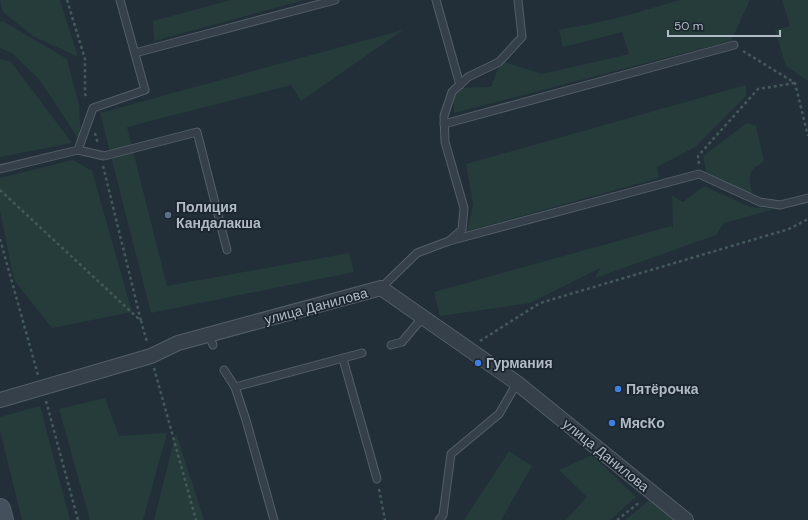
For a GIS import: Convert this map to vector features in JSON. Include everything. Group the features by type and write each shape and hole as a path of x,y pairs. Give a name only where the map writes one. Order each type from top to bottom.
{"main road":[{"path":"0,509 3,520"}],"street":[{"name":"улица Данилова","path":"0,400 151,356 178,343 211,340 381,288 517,383 686,520"}],"lane":[{"path":"78,150 92,108 145,90 120,0"},
{"path":"135,53 335,0"},
{"path":"436,0 460,85"},
{"path":"449,242 462,230 464,208 445,142 444,116 452,92 468,77 499,62 522,37 518,0"},
{"path":"444,124 734,45"},
{"path":"0,169 78,150 104,156 197,132 227,250"},
{"path":"381,288 417,253 449,242 699,174 760,202 780,205 808,198"},
{"path":"391,345 402,342 423,317"},
{"path":"235,387 362,353"},
{"path":"344,359 377,479"},
{"path":"224,370 235,387 246,420 274,520"},
{"path":"439,520 443,515 451,454 499,414 517,383"}],"path":[{"path":"734,45 795,83 808,136"},
{"path":"699,174 698,156 758,89 795,83"},
{"path":"0,190 141,321 196,520"},
{"path":"468,348 540,303 789,229 808,219"},
{"path":"377,479 385,520"},
{"path":"617,520 652,492"}],"green space":[{"path":"0,0 60,0 78,57 33,36 3,12"},
{"path":"231,0 305,0 154,41 153,21"},
{"path":"680,0 750,0 731,41 454,113 454,88 491,87 501,61 542,74 629,54 622,32 563,47 559,30 614,19"},
{"path":"782,0 808,0 808,81 786,66 775,30 790,26"},
{"path":"3,21 67,59 79,105 81,143 39,79 12,53 0,48 0,22"},
{"path":"403,30 301,101 291,85 127,127 167,286 349,253 354,272 151,313 100,113"},
{"path":"0,59 11,62 72,143 0,157"},
{"path":"746,85 746,96 695,147 657,167 659,178 467,231 473,205 466,164"},
{"path":"747,123 756,126 764,162 751,171 750,179 752,195 706,172 703,156"},
{"path":"73,160 92,171 132,312 52,328 14,280 0,211 0,178"},
{"path":"704,186 750,207 775,209 724,223 716,235 595,278 600,268 530,303 440,316 434,292 671,226 673,228 672,196 683,202"},
{"path":"105,398 119,436 167,433 143,520 90,520 59,409"},
{"path":"40,406 70,520 22,520 0,430 0,417"},
{"path":"176,433 204,520 154,520"},
{"path":"509,451 532,466 501,520 464,520"},
{"path":"592,455 636,497 610,520 566,520 587,497 559,470"},
{"path":"651,499 671,513 672,520 625,520"}],"place":[{"name":"Полиция Кандалакша","path":"168,215"},
{"name":"Гурмания","path":"478,363"},
{"name":"Пятёрочка","path":"618,389"},
{"name":"МясКо","path":"612,423"}]}
